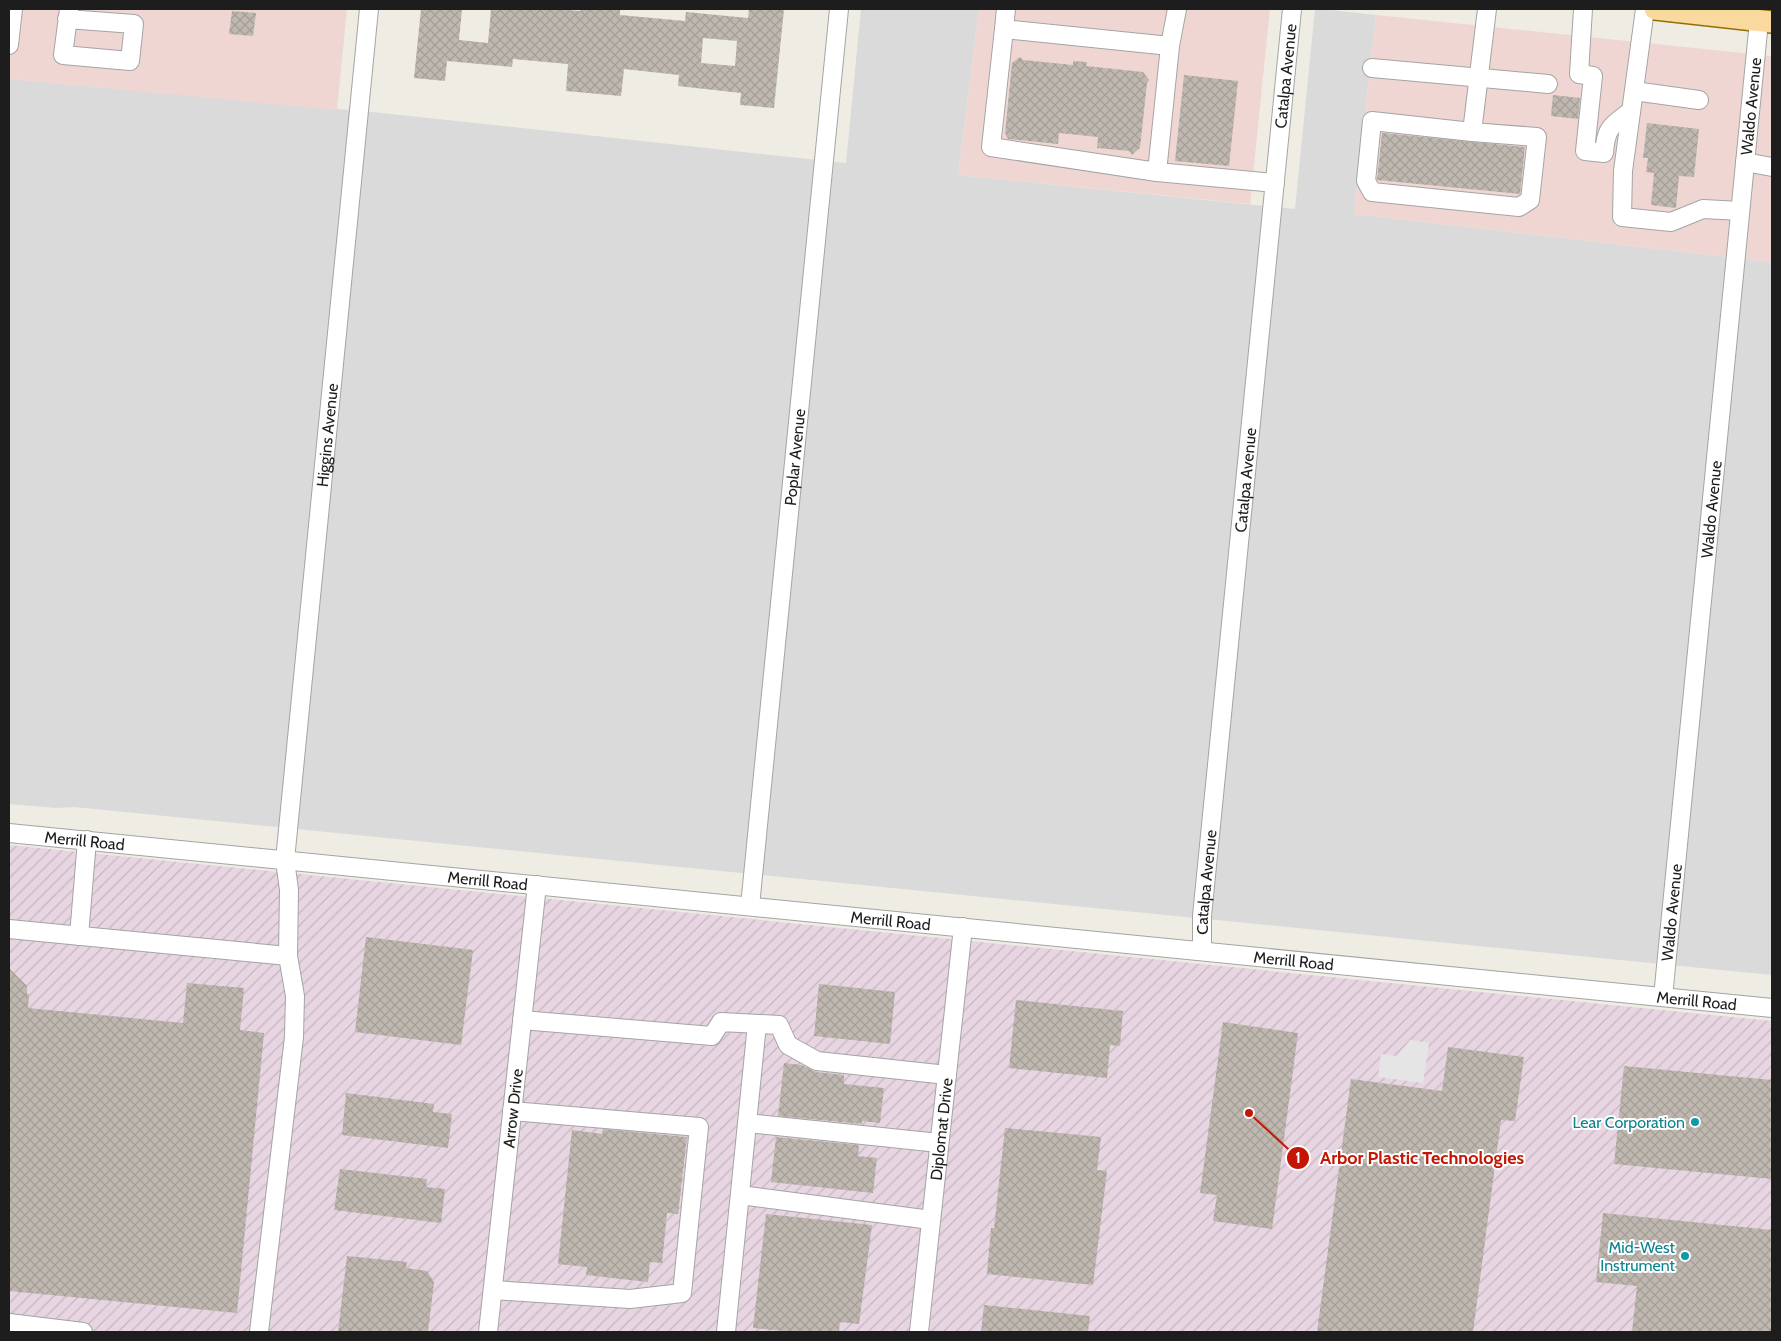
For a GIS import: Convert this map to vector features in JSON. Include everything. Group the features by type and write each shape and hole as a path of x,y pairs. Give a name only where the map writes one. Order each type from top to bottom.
{"main road":[{"path":"1655,9 1766,22"}],"street":[{"path":"9,45 14,9"},
{"name":"Higgins Avenue","path":"260,1332 294,1037 295,996 288,956 289,890 285,860 369,9"},
{"name":"Poplar Avenue","path":"750,906 839,9"},
{"path":"1006,9 991,147 1157,172 1275,183"},
{"path":"1157,172 1170,46 1177,9"},
{"name":"Catalpa Avenue","path":"1202,950 1202,916 1292,9"},
{"path":"1472,132 1487,9"},
{"path":"1583,9 1579,74 1594,76 1585,151 1604,153 1605,140 1609,128 1631,111"},
{"path":"1646,9 1623,171 1622,217 1671,222 1703,209 1740,211"},
{"name":"Waldo Avenue","path":"1663,997 1745,162 1766,22"},
{"path":"1004,29 1170,46"},
{"path":"1372,68 1548,84"},
{"path":"1634,91 1699,100"},
{"path":"1372,121 1472,132 1537,138 1530,200 1519,207 1372,192 1366,181 1372,121"},
{"path":"1745,162 1772,167"},
{"name":"Merrill Road","path":"9,833 1772,1008"},
{"path":"79,936 87,840"},
{"name":"Arrow Drive","path":"488,1332 537,885"},
{"name":"Diplomat Drive","path":"919,1332 963,927"},
{"path":"9,929 288,956"},
{"path":"522,1020 712,1036 721,1022 779,1024 788,1045 817,1061 947,1075"},
{"path":"726,1332 757,1024"},
{"path":"493,1290 630,1299 682,1293 699,1127 512,1111"},
{"path":"748,1123 939,1143"},
{"path":"740,1195 931,1220"},
{"path":"9,1323 84,1332"}],"shaded area":[{"path":"9,9 347,9 337,110 9,79"},
{"path":"861,9 979,9 958,175 1295,209 1315,9 1322,9 1376,15 1354,214 1772,262 1772,975 74,807 57,808 9,804 9,79 382,113 846,163"},
{"path":"979,9 1270,9 1250,204 958,175"},
{"path":"1376,15 1772,56 1772,262 1354,214"},
{"path":"9,845 1772,1021 1772,1332 9,1332"},
{"path":"1410,1040 1429,1043 1423,1083 1378,1077 1381,1054 1397,1056"}],"building":[{"path":"421,9 462,9 459,40 488,43 491,9 580,11 581,9 620,9 620,15 685,21 686,12 748,18 749,9 784,9 774,108 740,105 741,93 678,86 679,75 624,69 621,96 566,91 568,64 513,59 512,67 447,61 445,81 414,78","holes":["703,38 737,41 735,66 701,63"]},
{"path":"232,11 256,13 253,36 229,34"},
{"path":"1020,57 1023,60 1073,65 1073,61 1087,62 1086,66 1143,72 1149,80 1147,83 1140,148 1132,155 1129,151 1097,148 1098,137 1059,133 1058,144 1008,139 1005,133 1012,63"},
{"path":"1184,75 1238,81 1229,166 1175,161"},
{"path":"1553,95 1580,98 1578,119 1551,116"},
{"path":"1647,123 1699,129 1694,177 1679,176 1676,208 1651,205 1654,173 1646,172 1648,158 1643,158"},
{"path":"1382,133 1525,147 1520,194 1377,180"},
{"path":"366,937 473,950 461,1045 355,1032"},
{"path":"9,968 27,986 27,994 29,994 28,1008 183,1023 187,983 244,988 240,1030 264,1033 237,1313 9,1291"},
{"path":"819,984 895,992 890,1044 814,1036"},
{"path":"1016,1000 1123,1011 1120,1046 1110,1045 1107,1078 1009,1068"},
{"path":"1223,1022 1298,1033 1272,1229 1213,1221 1217,1195 1200,1193"},
{"path":"1448,1047 1524,1057 1515,1121 1501,1120 1473,1332 1317,1332 1351,1079 1442,1091"},
{"path":"784,1063 802,1065 816,1072 844,1075 844,1084 884,1088 880,1123 862,1121 862,1124 778,1116"},
{"name":"Lear Corporation","path":"1624,1066 1772,1080 1772,1179 1614,1164"},
{"path":"346,1093 434,1104 433,1112 452,1114 448,1148 342,1135"},
{"path":"1005,1128 1101,1137 1097,1170 1107,1171 1093,1285 987,1274 991,1228 994,1228"},
{"path":"603,1129 687,1137 678,1214 667,1213 662,1263 650,1262 648,1282 586,1275 587,1267 558,1264 572,1130 602,1134"},
{"path":"776,1137 859,1145 858,1156 877,1158 873,1193 771,1182"},
{"path":"340,1169 427,1179 426,1187 445,1189 441,1223 334,1210"},
{"name":"Mid-West Instrument","path":"1603,1213 1772,1230 1772,1332 1632,1332 1637,1286 1596,1282"},
{"path":"766,1214 872,1225 859,1324 840,1322 839,1332 794,1332 753,1328"},
{"path":"347,1256 407,1262 406,1268 427,1271 434,1282 428,1332 338,1332"},
{"path":"984,1305 1090,1316 1088,1332 981,1332"}],"place":[{"name":"Arbor Plastic Technologies","path":"1249,1113"},
{"name":"Lear Corporation","path":"1695,1122"},
{"name":"Mid-West Instrument","path":"1685,1256"}]}
